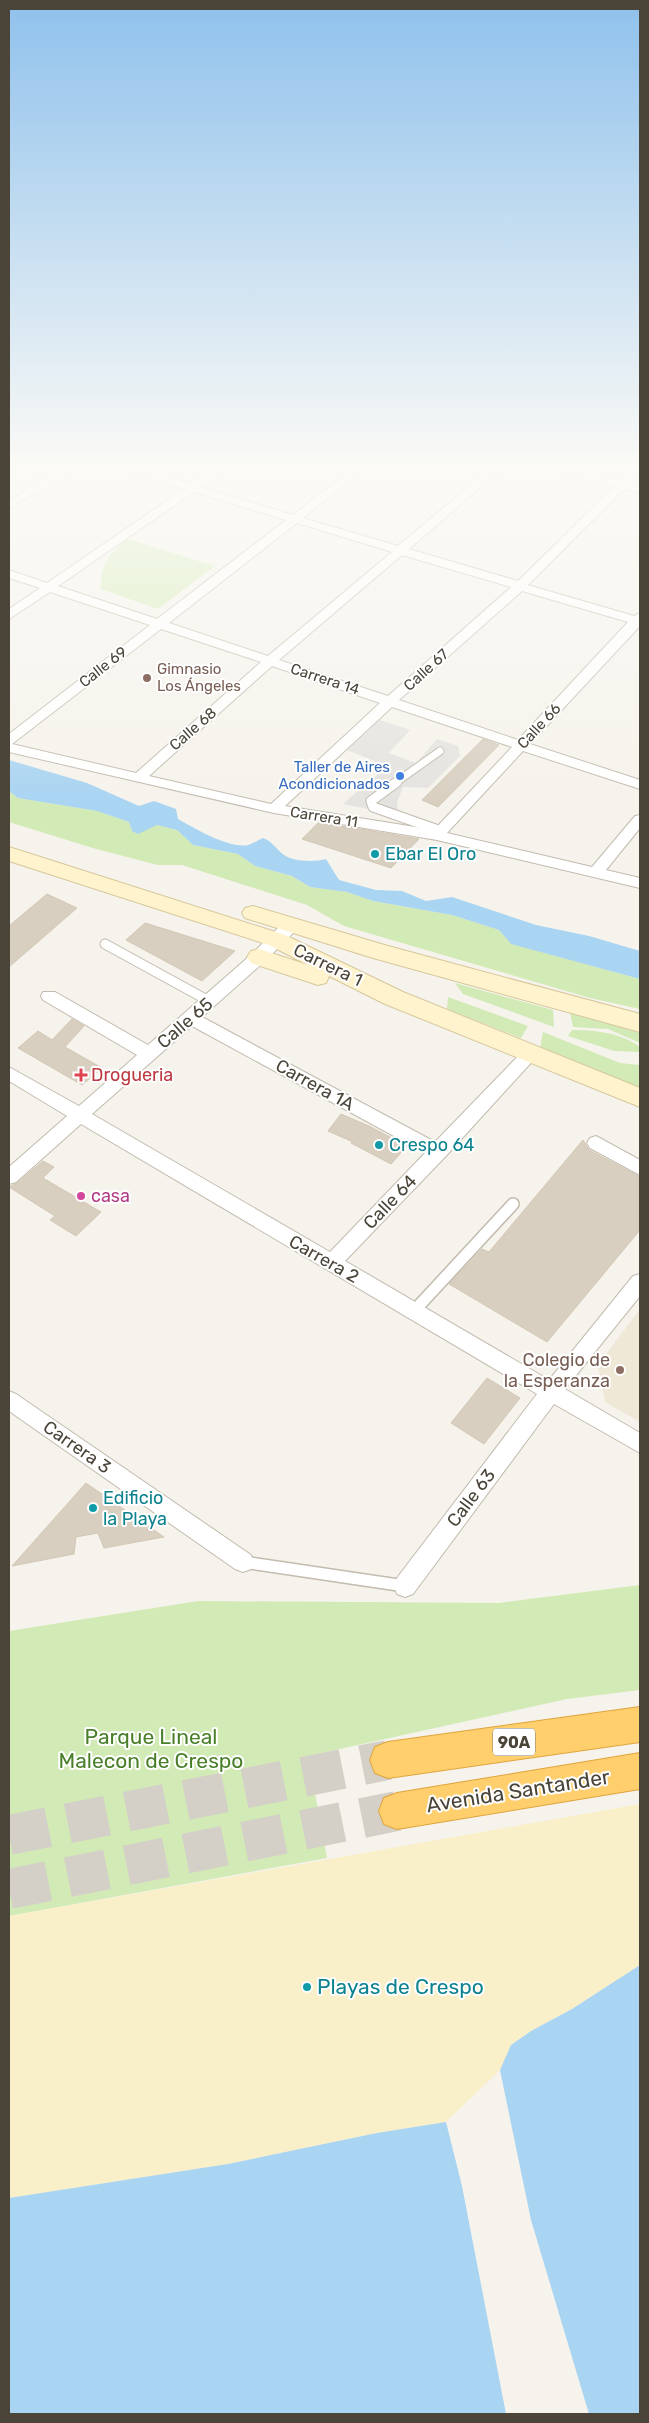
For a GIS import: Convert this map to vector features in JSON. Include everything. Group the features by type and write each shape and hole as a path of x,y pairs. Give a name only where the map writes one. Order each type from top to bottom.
{"highway":[{"name":"90A","path":"388,1760 640,1724"},
{"name":"Avenida Santander","path":"397,1811 640,1771"}],"main road":[{"name":"Carrera 1","path":"9,836 284,933 394,998 640,1098"},
{"name":"Carrera 1","path":"9,854 284,933 427,965 640,1023"},
{"path":"259,957 364,993 394,998"}],"street":[{"name":"Carrera 14","path":"22,578 640,785"},
{"path":"9,615 62,578"},
{"name":"Calle 69","path":"9,741 218,578"},
{"name":"Calle 68","path":"137,779 270,661 369,578"},
{"path":"493,578 639,620"},
{"name":"Calle 67","path":"274,809 528,578"},
{"name":"Calle 66","path":"439,833 639,620"},
{"name":"Carrera 11","path":"9,748 274,809 439,833 640,883"},
{"path":"596,872 640,819"},
{"name":"Calle 65","path":"9,1177 191,1018 284,933"},
{"path":"50,996 149,1054"},
{"name":"Carrera 1A","path":"191,1018 439,1152"},
{"name":"Calle 64","path":"331,1263 439,1152 530,1054"},
{"name":"Carrera 2","path":"9,1073 640,1444"},
{"path":"596,1143 640,1168"},
{"name":"Calle 63","path":"405,1586 551,1392 640,1282"},
{"name":"Carrera 3","path":"9,1400 243,1562"}],"lane":[{"path":"439,833 373,807 371,801 440,751"},
{"path":"105,944 209,1002"},
{"path":"414,1311 472,1246 513,1204"},
{"name":"Calle 63","path":"243,1562 405,1586"}],"shaded area":[{"path":"380,720 410,730 389,753 416,763 437,739 458,746 460,756 428,788 403,787 397,802 399,815 343,804 379,773 377,762 347,750"},
{"name":"Colegio de la Esperanza","path":"640,1309 640,1422 605,1402 598,1365"}],"green space":[{"path":"101,578 199,578 158,609 101,589"},
{"path":"9,791 18,798 97,811 129,822 132,831 157,825 177,830 193,845 238,854 255,866 292,876 310,887 347,892 373,901 452,915 499,930 512,944 640,979 640,1009 590,998 344,926 307,905 182,865 158,865 96,849 9,822"},
{"path":"455,983 553,1010 554,1027 463,994"},
{"path":"448,997 528,1026 521,1038 447,1009"},
{"path":"570,1013 640,1033 640,1043 608,1029 573,1027"},
{"path":"572,1030 616,1035 633,1042 640,1047 640,1052 614,1051 568,1036"},
{"path":"543,1032 620,1063 640,1065 640,1088 540,1048"},
{"name":"Parque Lineal Malecon de Crespo","path":"640,1585 640,1690 567,1699 308,1756 327,1858 9,1916 9,1631 198,1601 499,1603"}],"sand":[{"name":"Playas de Crespo","path":"640,1804 640,1965 572,2009 531,2031 511,2045 500,2070 446,2122 377,2133 228,2164 9,2198 9,1916"}],"water":[{"path":"9,760 87,783 139,806 154,801 176,809 178,819 202,832 231,844 248,845 263,838 272,843 284,855 293,859 316,861 326,859 339,880 376,890 402,891 426,901 452,897 536,925 589,936 640,951 640,979 511,944 499,930 452,915 373,901 347,892 310,887 292,876 255,866 238,854 193,845 177,830 157,825 138,834 132,831 129,822 97,811 18,798 9,791"},
{"path":"640,1965 640,2414 589,2414 531,2220 500,2070 511,2045 531,2031 572,2009"},
{"path":"446,2122 462,2186 506,2414 9,2414 9,2198 228,2164 377,2133"}],"building":[{"path":"483,739 499,745 438,807 422,800"},
{"name":"Ebar El Oro","path":"318,823 419,839 391,868 302,839"},
{"path":"47,894 77,908 9,967 9,926"},
{"path":"145,923 235,951 202,981 126,940"},
{"path":"72,1019 84,1026 65,1047 102,1068 82,1085 18,1048 38,1031 52,1040"},
{"name":"Crespo 64","path":"341,1114 407,1146 391,1164 351,1143 353,1142 328,1131"},
{"path":"583,1140 589,1150 640,1177 640,1230 547,1342 449,1284 482,1249 489,1252"},
{"path":"43,1161 54,1167 43,1178 101,1212 76,1236 50,1220 55,1216 9,1187 17,1183"},
{"path":"487,1378 520,1398 484,1444 451,1423"},
{"name":"Edificio la Playa","path":"86,1483 164,1537 104,1548 98,1533 76,1537 74,1554 12,1566"}],"tunnel":[{"path":"9,1835 388,1760"},
{"path":"9,1889 397,1811"}],"place":[{"name":"Gimnasio Los Ángeles","path":"147,678"},
{"name":"Taller de Aires Acondicionados","path":"400,776"},
{"name":"Ebar El Oro","path":"375,854"},
{"name":"Drogueria","path":"81,1075"},
{"name":"Crespo 64","path":"379,1145"},
{"name":"casa","path":"81,1196"},
{"name":"Colegio de la Esperanza","path":"620,1370"},
{"name":"Edificio la Playa","path":"93,1508"},
{"name":"Playas de Crespo","path":"307,1987"}]}
